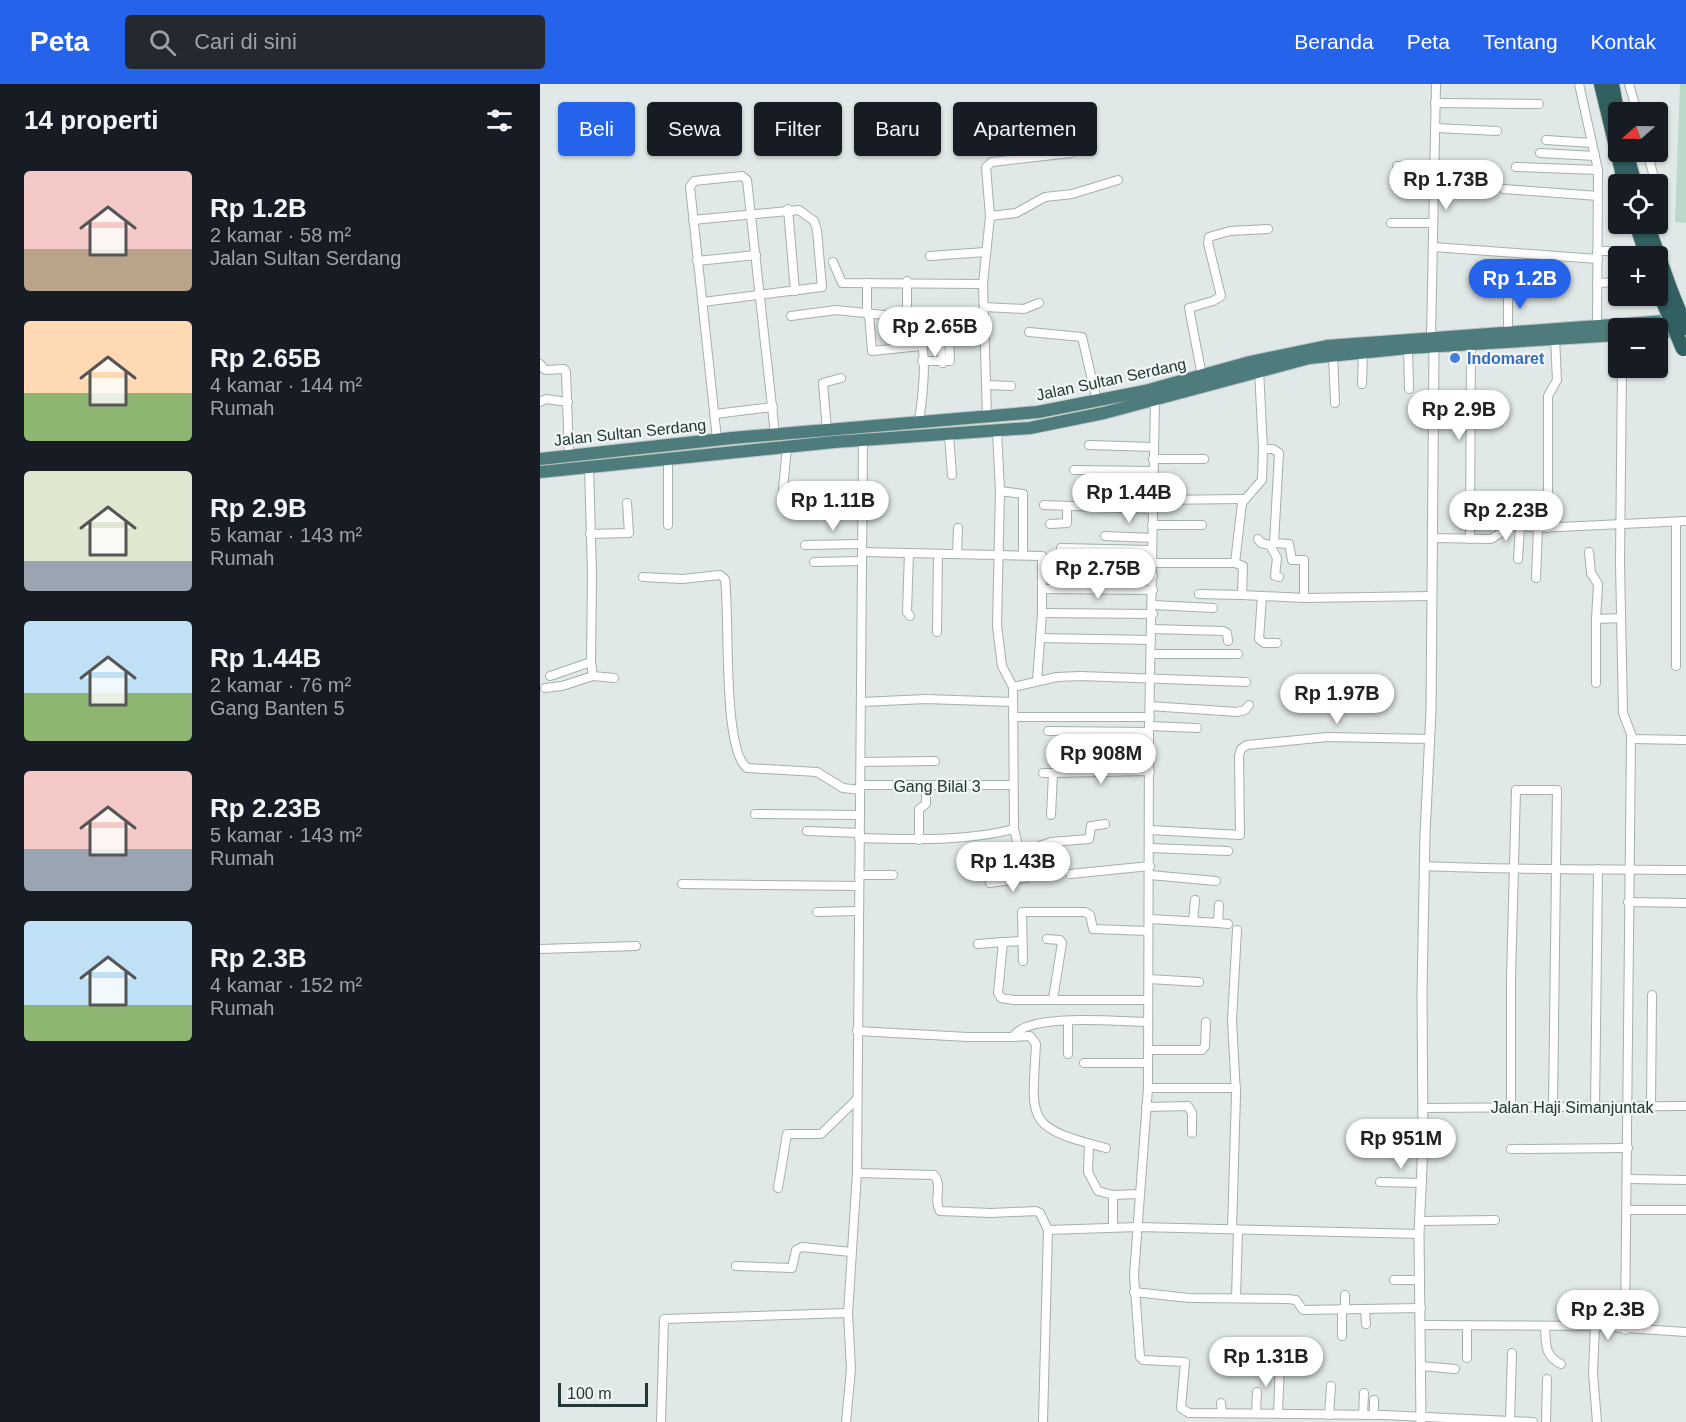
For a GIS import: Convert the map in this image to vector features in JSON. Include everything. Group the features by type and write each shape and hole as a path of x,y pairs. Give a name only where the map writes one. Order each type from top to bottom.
{"highway":[{"path":"1601,84 1622,174"},
{"path":"1612,84 1615,102"},
{"path":"1668,299 1686,329 1668,331"},
{"path":"1668,305 1685,352"},
{"name":"Jalan Sultan Serdang","path":"540,472 733,451 997,431 1079,419 1259,370 1333,354 1408,348 1432,342 1508,332 1686,320"},
{"name":"Jalan Sultan Serdang","path":"540,459 717,439 1038,412 1097,401 1315,348 1608,335"},
{"path":"732,438 733,451"}],"street":[{"path":"1421,1420 1419,1234 1422,1183 1425,866 1432,596 1432,342 1436,84"},
{"path":"1579,84 1598,170 1597,326"},
{"path":"1629,84 1634,102"},
{"path":"1435,103 1539,104"},
{"path":"1436,128 1497,131"},
{"path":"1546,140 1592,143"},
{"path":"1540,153 1595,156"},
{"path":"987,416 983,284 990,216 987,164 1048,156"},
{"path":"1398,166 1436,166"},
{"path":"1516,167 1598,170"},
{"path":"717,439 690,187 693,181 700,178 744,177 756,255 775,434"},
{"path":"990,216 1016,213 1045,197 1092,189 1118,180"},
{"path":"1504,189 1598,196"},
{"path":"788,209 795,291"},
{"path":"693,220 788,209 802,210 816,225 822,285 795,291 703,302"},
{"path":"1391,223 1433,223"},
{"path":"1202,376 1189,308 1213,302 1221,296 1208,243 1209,237 1230,231 1268,229"},
{"path":"1433,247 1598,255 1608,253"},
{"path":"930,256 985,252"},
{"path":"697,261 756,255"},
{"path":"833,262 839,282 907,281 983,284"},
{"path":"907,281 907,316"},
{"path":"1597,283 1608,282"},
{"path":"867,283 872,351 921,346"},
{"path":"1508,289 1508,332"},
{"path":"984,307 1024,309 1039,303"},
{"path":"791,316 833,310 914,318 921,346 924,385 919,422"},
{"path":"938,333 943,363"},
{"path":"1029,333 1082,337 1097,401"},
{"path":"922,361 943,363 951,360 949,338"},
{"path":"1548,528 1548,396 1557,380 1555,338"},
{"path":"1470,540 1471,343"},
{"path":"1408,348 1409,389"},
{"path":"1362,384 1363,351"},
{"path":"1333,354 1335,403"},
{"path":"540,364 545,370 564,369 568,402 569,456"},
{"path":"1234,563 1243,499 1262,480 1263,449 1259,370"},
{"path":"827,430 824,383 841,378"},
{"path":"1622,378 1623,707 1630,738 1628,1210 1625,1330"},
{"path":"986,385 1011,386"},
{"path":"540,402 546,399 568,402"},
{"path":"1155,399 1153,609 1149,725 1148,1088 1134,1292 1141,1359 1184,1362 1182,1411 1256,1413 1272,1416 1374,1415 1421,1420 1533,1422"},
{"path":"715,414 773,407"},
{"path":"990,883 1026,879 1014,829 1014,687 1002,666 999,647 1000,491 997,431"},
{"path":"949,435 952,475"},
{"path":"846,1422 851,1369 848,1313 857,1173 863,440"},
{"path":"1089,445 1153,447"},
{"path":"783,489 787,447"},
{"path":"1263,449 1274,449 1279,453 1272,544 1277,558 1275,576 1279,577"},
{"path":"668,458 668,525"},
{"path":"1153,459 1204,459"},
{"path":"589,466 593,676"},
{"path":"1074,470 1153,471"},
{"path":"1000,491 1023,494 1023,555"},
{"path":"1153,500 1243,499"},
{"path":"590,534 629,533 627,502"},
{"path":"1044,505 1153,509"},
{"path":"810,506 823,510 862,508"},
{"path":"1050,524 1067,523 1067,506"},
{"path":"1432,538 1491,539 1510,525 1548,528 1686,521"},
{"path":"1676,522 1676,666"},
{"path":"1152,525 1202,525"},
{"path":"1518,559 1520,527"},
{"path":"957,554 958,528"},
{"path":"1536,578 1538,528"},
{"path":"1105,536 1152,538"},
{"path":"1258,539 1262,543 1289,544 1292,560 1305,561 1304,598"},
{"path":"805,545 909,553 1042,556 1043,589 1037,681"},
{"path":"1062,548 1152,550"},
{"path":"1589,552 1591,573 1598,584 1596,683"},
{"path":"909,553 907,612 910,615"},
{"path":"937,632 938,554"},
{"path":"814,562 862,561"},
{"path":"1153,562 1234,563 1243,566 1242,595"},
{"path":"1043,574 1153,576"},
{"name":"Gang Bilal 3","path":"643,577 682,579 720,575 724,579 732,733 742,764 747,768 817,772 843,788 1013,785"},
{"path":"1043,589 1153,590"},
{"path":"1199,594 1304,598 1432,596"},
{"path":"1262,596 1259,640 1264,643 1277,643"},
{"path":"1042,613 1213,608"},
{"path":"1596,619 1622,618"},
{"path":"1152,629 1224,631 1227,633 1228,641"},
{"path":"1040,638 1152,640"},
{"path":"1151,654 1239,654"},
{"path":"550,676 591,662"},
{"path":"559,673 561,686"},
{"path":"545,688 561,686 593,676 614,678"},
{"path":"1014,687 1037,681 1080,676 1246,682"},
{"path":"861,702 926,699 1013,702"},
{"path":"1150,706 1238,712 1245,710 1248,705"},
{"path":"1013,717 1070,716 1197,728"},
{"path":"1069,732 1070,716"},
{"path":"1048,731 1069,732 1149,725"},
{"path":"1150,830 1240,835 1239,756 1241,749 1247,745 1327,738 1429,739"},
{"path":"1630,738 1686,740"},
{"path":"1057,744 1149,744"},
{"path":"861,762 936,761"},
{"path":"1051,815 1053,773"},
{"path":"1043,774 1150,775"},
{"path":"919,840 919,809 926,804 926,786"},
{"path":"1511,1108 1511,978 1516,867 1516,790 1557,790 1553,1108"},
{"path":"755,813 860,815"},
{"path":"1019,851 1051,842 1089,839 1091,825 1105,824"},
{"path":"807,831 919,840 983,835 1014,829"},
{"path":"1150,848 1228,851"},
{"path":"1425,866 1486,869 1516,867 1686,870"},
{"path":"1595,1109 1598,869"},
{"path":"1070,874 1150,870 1216,881"},
{"path":"859,875 893,874"},
{"path":"682,884 859,886"},
{"path":"1193,921 1195,900"},
{"path":"1628,902 1686,903"},
{"path":"1218,923 1219,905"},
{"path":"817,912 859,911"},
{"path":"1023,961 1022,912 1025,911 1085,912 1090,915 1093,929 1148,931"},
{"path":"1150,919 1228,924"},
{"path":"1236,1298 1236,1088 1232,1020 1237,930"},
{"path":"1047,939 1060,940 1062,943 1053,999"},
{"path":"978,944 1022,941"},
{"path":"1003,942 999,996 1014,1000 1148,1000"},
{"path":"540,949 636,946"},
{"path":"1149,979 1199,982"},
{"path":"1651,1106 1652,995"},
{"path":"1013,1037 1018,1030 1032,1025 1068,1022 1148,1022"},
{"path":"1068,1022 1068,1054"},
{"path":"1148,1050 1202,1050 1205,1046 1206,1022"},
{"path":"857,1031 968,1037 1030,1036 1036,1044 1033,1104 1039,1121 1057,1132 1106,1148"},
{"path":"1084,1063 1147,1063"},
{"path":"1148,1088 1236,1088"},
{"path":"778,1188 787,1134 820,1134 857,1099"},
{"name":"Jalan Haji Simanjuntak","path":"1423,1108 1595,1109 1686,1106"},
{"path":"1146,1107 1188,1107 1192,1113 1192,1132"},
{"path":"1089,1144 1090,1179 1098,1191 1113,1196 1140,1194"},
{"path":"1511,1149 1628,1148"},
{"path":"857,1173 934,1175 938,1182 937,1207 940,1211 991,1213 1036,1211 1040,1213 1048,1230 1043,1422"},
{"path":"1628,1179 1686,1180"},
{"path":"1380,1182 1422,1183"},
{"path":"1113,1196 1113,1227"},
{"path":"1628,1210 1686,1209"},
{"path":"1420,1221 1495,1220"},
{"path":"1048,1230 1138,1227 1419,1234"},
{"path":"736,1266 792,1268 796,1250 802,1247 851,1252"},
{"path":"1394,1280 1420,1280"},
{"path":"1134,1292 1189,1298 1295,1299 1303,1310 1421,1308"},
{"path":"1342,1336 1345,1295"},
{"path":"1365,1309 1366,1324"},
{"path":"661,1422 664,1319 848,1313"},
{"path":"1421,1325 1595,1326 1625,1330 1686,1332"},
{"path":"1467,1325 1467,1358"},
{"path":"1545,1326 1547,1352 1553,1360 1562,1364"},
{"path":"1595,1326 1593,1374 1597,1422"},
{"path":"1510,1421 1512,1353"},
{"path":"1272,1416 1280,1363"},
{"path":"1421,1366 1455,1370"},
{"path":"1546,1422 1547,1379"},
{"path":"1329,1415 1331,1386"},
{"path":"1256,1413 1257,1392"},
{"path":"1363,1415 1364,1394"},
{"path":"1374,1400 1374,1415"},
{"path":"1221,1403 1222,1413"},
{"path":"1239,1413 1239,1422"}],"green space":[{"path":"1680,84 1686,84 1686,223 1675,222"}],"place":[{"name":"Indomaret","path":"1455,358"}]}
